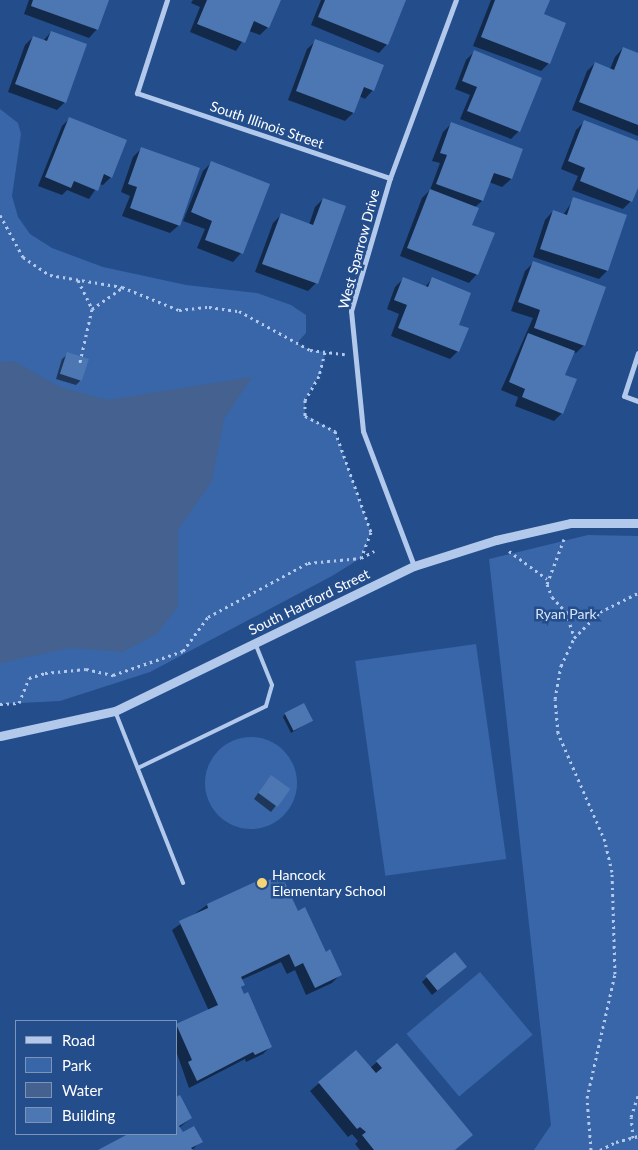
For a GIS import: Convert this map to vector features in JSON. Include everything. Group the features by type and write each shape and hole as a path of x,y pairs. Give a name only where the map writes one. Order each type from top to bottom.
{"street":[{"name":"South Illinois Street","path":"168,0 137,93 390,178"},
{"name":"West Sparrow Drive","path":"414,566 363,431 350,311 390,178 456,0"},
{"path":"638,353 624,396 638,401"},
{"name":"South Hartford Street","path":"0,736 115,711 414,566 496,540 571,523 638,522"}],"lane":[{"path":"138,768 266,706 272,685 255,643"},
{"path":"115,711 183,883"}],"path":[{"path":"0,215 23,257 50,275 122,287 179,310 209,307 239,311 310,350 355,356"},
{"path":"78,280 92,309 79,366"},
{"path":"92,309 122,287"},
{"path":"326,352 319,376 305,400 306,416 336,431 371,532 361,558"},
{"path":"547,579 571,523"},
{"path":"496,540 547,579 552,597 566,612 588,621"},
{"path":"0,704 19,703 29,678 86,669 113,675 182,651 208,617 308,563 361,558 374,551"},
{"path":"591,1150 587,1098 614,974 615,927 612,872 605,841 558,733 555,700 562,666 574,638 588,621 638,593"},
{"path":"566,612 574,638"},
{"path":"633,1138 631,1117 638,1095"},
{"path":"600,1150 638,1136"}],"green space":[{"path":"0,109 18,123 21,134 12,196 18,217 30,234 52,248 103,267 186,285 257,293 291,305 306,315 306,333 297,343 310,350 326,352 319,376 305,400 305,415 335,431 371,532 361,558 332,576 150,672 60,701 0,704"},
{"name":"Ryan Park","path":"588,535 638,536 638,1150 534,1150 551,1125 489,559"},
{"path":"476,644 506,859 385,876 355,661"},
{"path":"251,737 269,741 283,751 293,765 297,783 293,801 283,815 269,825 251,829 233,825 219,815 209,801 205,783 209,765 219,751 233,741"},
{"path":"480,972 533,1035 459,1097 406,1034"}],"water":[{"path":"14,361 60,387 107,400 252,377 224,419 212,481 178,530 178,606 157,634 122,652 70,648 0,663 0,362"}],"building":[{"path":"33,0 109,0 98,30 31,6"},
{"path":"207,0 281,0 269,28 254,21 245,43 197,24"},
{"path":"325,0 406,0 388,45 318,17"},
{"path":"495,0 550,0 544,14 566,23 550,64 481,37"},
{"path":"51,31 87,44 66,103 15,84 33,36 47,41"},
{"path":"315,39 384,65 374,91 364,87 354,113 296,91"},
{"path":"623,47 638,53 638,125 579,102 595,62 614,70"},
{"path":"474,50 542,78 520,132 467,111 477,87 462,81"},
{"path":"69,117 127,140 112,178 104,174 98,191 74,181 71,188 45,177"},
{"path":"584,120 638,141 638,188 632,202 580,181 585,168 568,161"},
{"path":"451,122 523,149 512,179 494,173 483,201 436,184 447,155 440,153"},
{"path":"141,147 200,168 180,226 130,208 137,187 128,184"},
{"path":"211,161 270,184 243,254 205,240 212,221 191,212"},
{"path":"430,189 479,208 472,225 495,233 478,275 407,248"},
{"path":"573,197 627,215 608,271 540,249 553,210 567,215"},
{"path":"323,198 346,206 318,284 262,264 281,213 313,225"},
{"path":"533,261 606,287 585,346 534,328 540,310 518,302"},
{"path":"403,277 428,287 432,277 471,293 459,325 469,328 459,352 398,328 407,305 394,300"},
{"path":"528,333 575,351 565,375 577,379 563,414 522,397 525,389 509,382"},
{"path":"67,352 89,359 82,381 60,374"},
{"path":"304,703 313,721 293,731 284,713"},
{"path":"271,775 290,789 277,807 258,793"},
{"path":"281,874 298,911 305,907 326,952 330,949 342,975 315,988 303,963 295,967 289,954 241,977 245,985 241,987 244,994 248,992 272,1047 255,1055 253,1052 197,1081 188,1062 192,1060 178,1028 178,1023 218,1005 179,921 208,908 207,904 257,881 259,885"},
{"path":"455,952 467,967 437,991 425,976"},
{"path":"397,1043 473,1135 455,1150 374,1150 362,1135 366,1132 360,1127 357,1129 318,1082 356,1050 376,1073 382,1068 376,1061"},
{"path":"180,1095 192,1118 179,1126 183,1132 194,1126 203,1142 191,1148 193,1150 98,1150 126,1135 178,1135 178,1096"}],"place":[{"name":"Hancock Elementary School","path":"262,883"}]}
